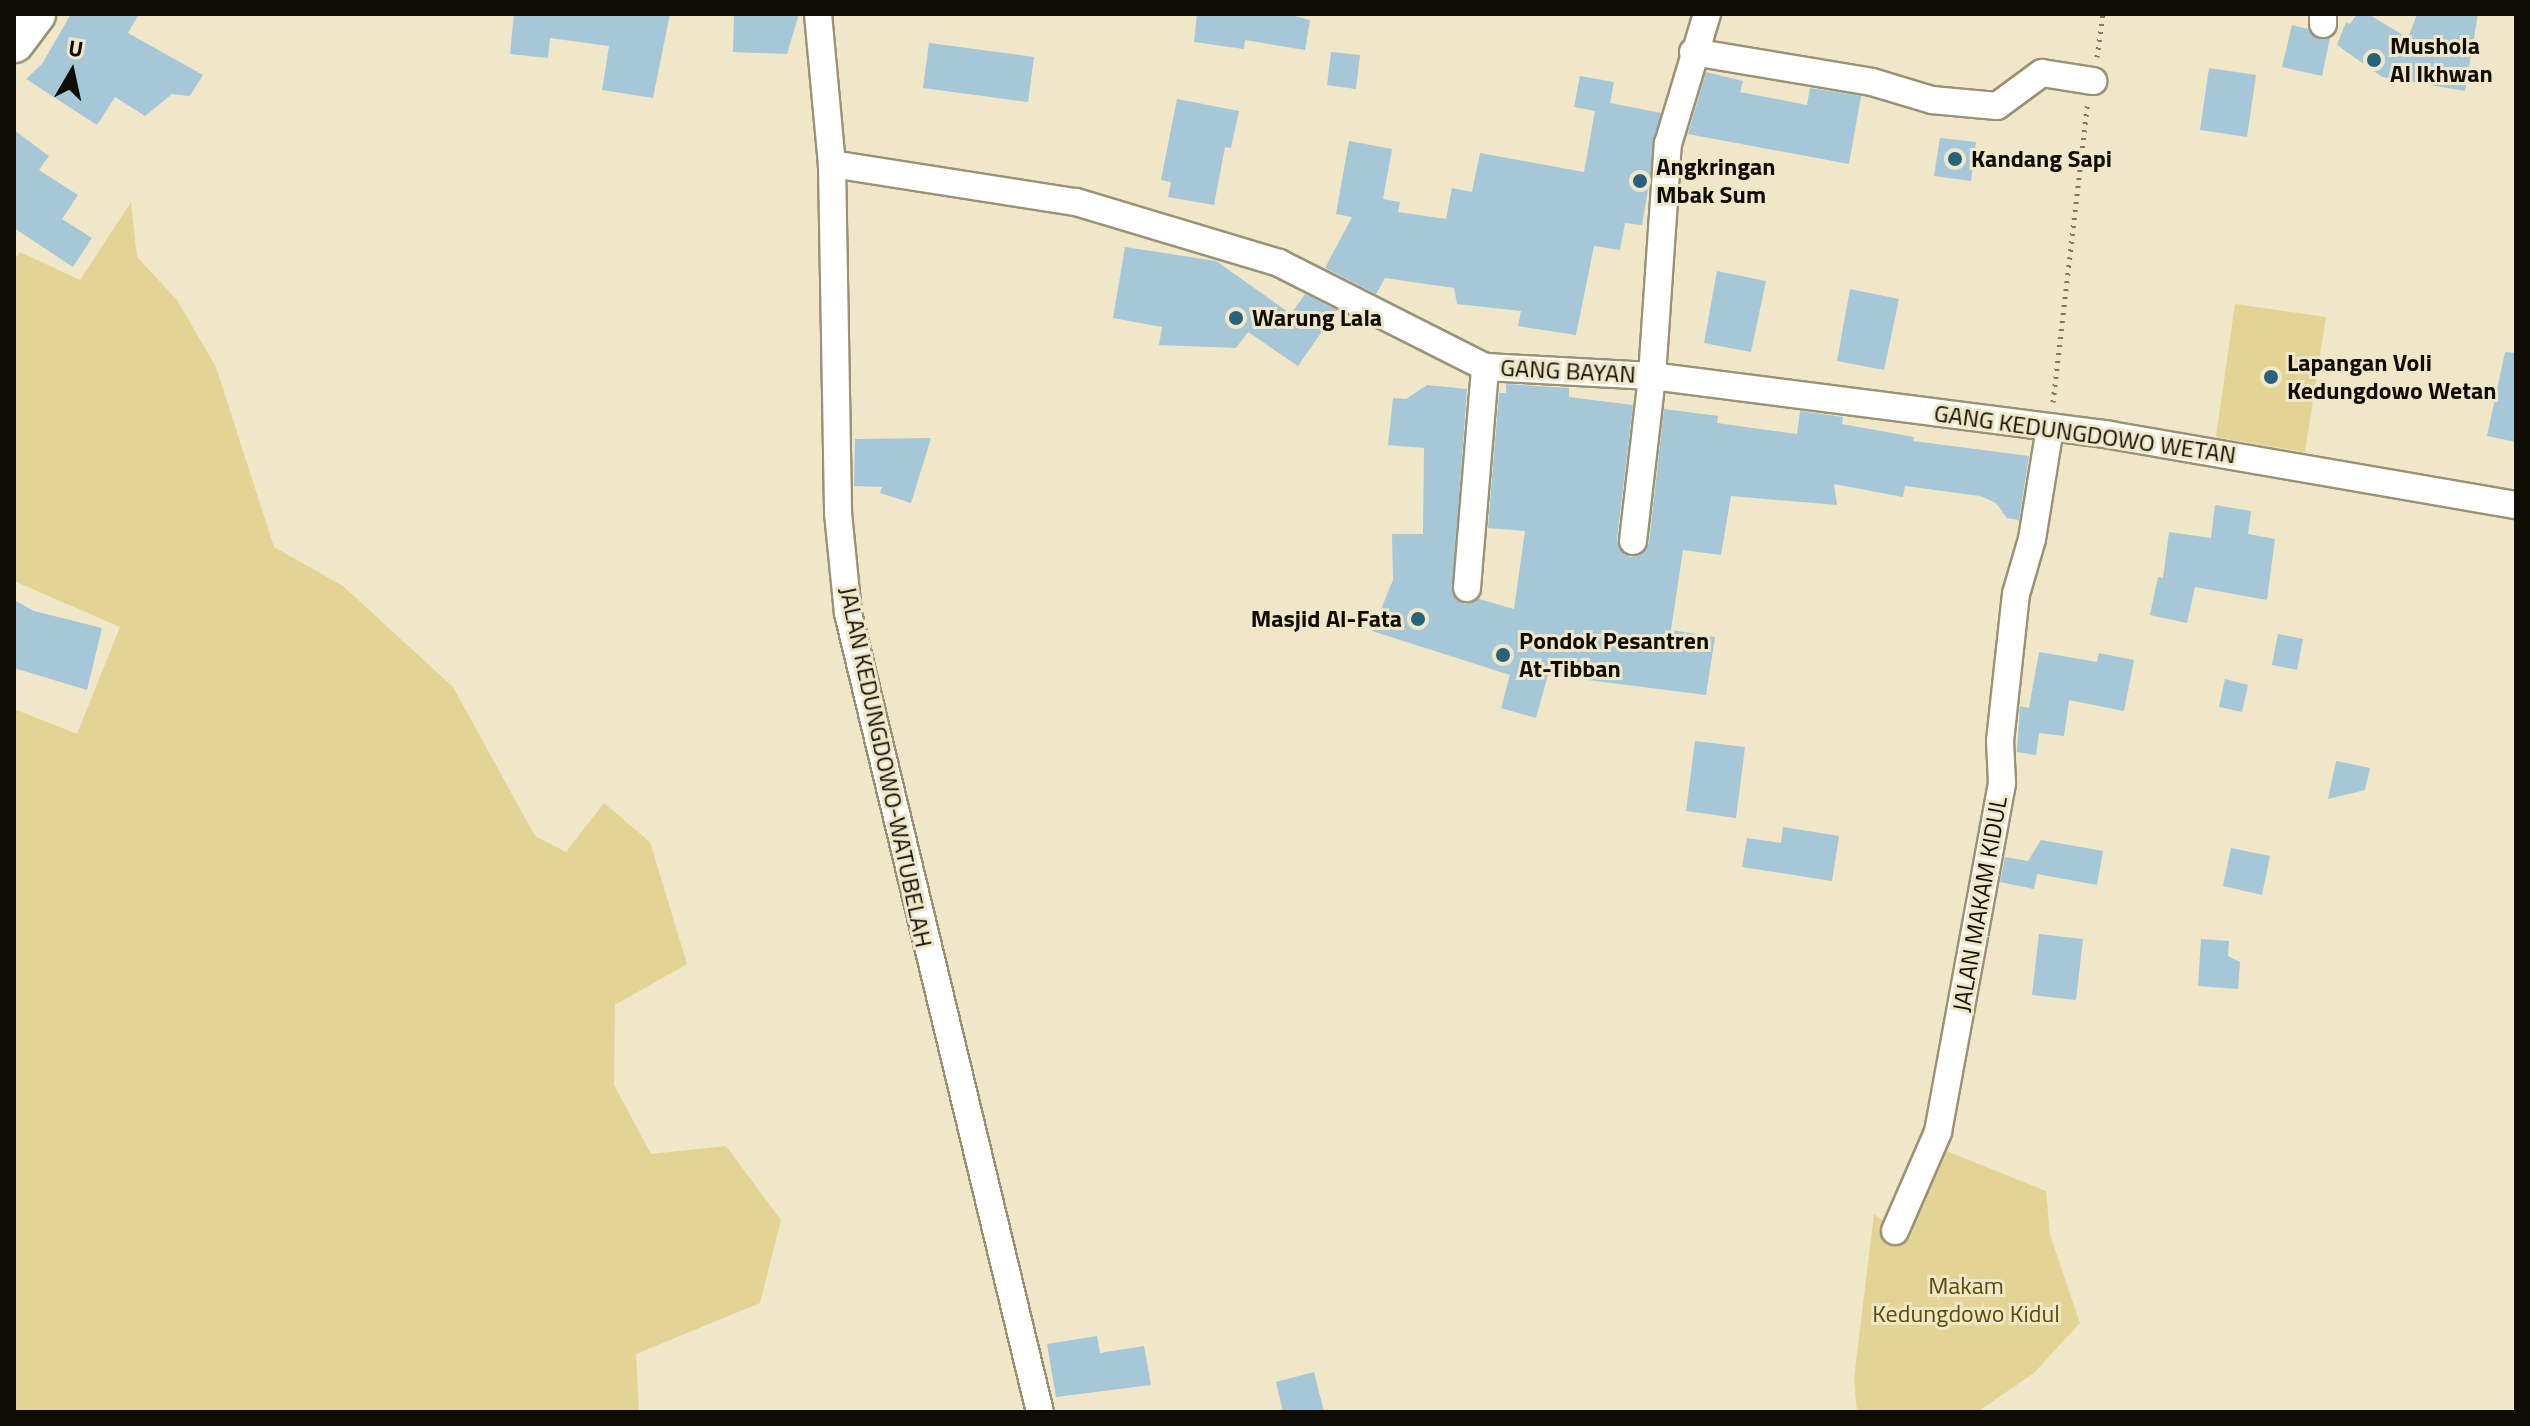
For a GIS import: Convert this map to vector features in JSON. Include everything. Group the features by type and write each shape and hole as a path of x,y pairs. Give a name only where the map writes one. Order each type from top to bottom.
{"main road":[{"path":"14,42 35,14"}],"street":[{"name":"JALAN KEDUNGDOWO-WATUBELAH","path":"818,14 832,164 838,513 848,613 1040,1412"},
{"path":"1633,541 1652,376 1668,144 1706,14"},
{"path":"1693,52 1872,82 1932,100 1997,106 2042,73 2093,81"},
{"path":"832,164 1076,202 1279,263 1485,367 1467,588"},
{"name":"GANG BAYAN","path":"1485,367 1652,376"},
{"name":"GANG KEDUNGDOWO WETAN","path":"1652,376 2297,464 2516,505"},
{"name":"JALAN MAKAM KIDUL","path":"1895,1231 1940,1118 2002,783 2000,741 2016,594 2032,539 2050,428"}],"path":[{"path":"2050,428 2084,117 2103,14"}],"green space":[{"path":"131,202 137,257 177,300 216,367 274,547 343,586 453,687 535,836 566,852 604,803 650,842 687,964 615,1005 614,1085 651,1154 726,1146 781,1220 760,1303 636,1354 639,1412 14,1412 14,709 77,734 120,627 14,581 14,260 20,252 80,280"},
{"name":"Lapangan Voli Kedungdowo Wetan","path":"2235,304 2326,317 2305,452 2216,437"},
{"name":"Makam Kedungdowo Kidul","path":"1939,1148 2046,1191 2050,1235 2080,1323 2034,1373 1977,1412 1857,1412 1854,1378 1874,1214 1894,1230"}],"building":[{"path":"71,14 139,14 128,33 203,75 190,96 172,94 145,116 115,97 97,125 26,79 42,64"},
{"path":"514,14 670,14 653,98 602,90 609,46 550,38 548,58 510,54"},
{"path":"734,14 799,14 787,54 733,52"},
{"path":"1197,14 1287,14 1310,20 1305,50 1245,40 1244,49 1194,42"},
{"path":"2357,14 2368,14 2408,38 2417,14 2478,14 2465,91 2382,77 2337,45 2346,22 2350,24"},
{"path":"2292,25 2308,29 2316,38 2330,38 2322,76 2282,67"},
{"path":"929,43 1034,57 1028,102 923,88"},
{"path":"1331,52 1360,55 1356,89 1327,85"},
{"path":"2209,68 2256,75 2247,137 2200,130"},
{"path":"1706,72 1743,81 1740,92 1807,105 1810,88 1861,96 1849,164 1688,134"},
{"path":"1580,76 1614,82 1610,103 1661,113 1642,225 1625,223 1620,250 1594,246 1576,335 1518,326 1521,311 1457,304 1454,288 1385,278 1376,294 1325,268 1352,217 1336,214 1349,141 1392,149 1383,199 1400,202 1398,212 1446,219 1452,188 1472,192 1480,153 1584,172 1595,111 1574,107"},
{"path":"1177,99 1239,111 1231,148 1225,147 1214,205 1168,197 1171,182 1161,180"},
{"path":"14,130 49,156 39,170 78,195 62,219 92,238 73,267 14,228"},
{"name":"Kandang Sapi","path":"1940,138 1976,142 1971,181 1934,176"},
{"path":"1125,247 1216,261 1291,314 1305,294 1337,310 1298,366 1248,332 1236,348 1159,345 1162,327 1113,318"},
{"path":"1717,271 1766,281 1751,352 1704,343"},
{"path":"1850,289 1899,299 1884,370 1837,361"},
{"path":"2505,352 2516,353 2516,442 2487,436"},
{"path":"1506,384 1569,388 1569,397 1633,405 1617,539 1619,548 1630,557 1640,555 1649,543 1664,409 1718,416 1717,423 1797,434 1800,411 1843,417 1842,424 1914,437 1913,441 2029,456 2019,520 2007,518 1996,503 1980,496 1905,486 1903,497 1834,484 1837,505 1731,496 1721,555 1683,550 1671,630 1715,637 1706,695 1548,675 1536,718 1501,708 1510,675 1372,631 1393,580 1392,534 1423,534 1424,448 1388,445 1393,398 1406,399 1427,385 1467,389 1452,594 1465,604 1479,599 1514,609 1525,531 1488,528 1499,393 1506,393"},
{"path":"931,438 911,503 880,493 882,487 854,486 855,439"},
{"path":"2215,505 2251,511 2248,534 2275,539 2267,600 2195,587 2187,623 2150,615 2158,577 2163,578 2169,532 2211,538"},
{"path":"14,600 34,611 102,628 87,690 14,668"},
{"path":"2278,634 2303,639 2297,670 2272,665"},
{"path":"2039,652 2097,662 2099,653 2134,660 2124,711 2069,700 2064,736 2039,733 2036,755 2017,752 2020,706 2029,708"},
{"path":"2225,679 2248,685 2242,712 2219,707"},
{"path":"1695,741 1745,747 1736,818 1686,811"},
{"path":"2336,761 2370,768 2365,790 2328,799"},
{"path":"1783,827 1839,836 1832,881 1742,867 1747,838 1781,843"},
{"path":"2041,840 2103,851 2097,885 2037,874 2034,889 2000,882 2005,857 2028,861"},
{"path":"2231,848 2270,856 2262,895 2223,886"},
{"path":"2039,934 2083,939 2076,1000 2032,995"},
{"path":"2201,939 2229,941 2228,956 2240,962 2238,989 2198,986"},
{"path":"1097,1336 1100,1353 1144,1346 1151,1385 1056,1397 1047,1344"},
{"path":"1314,1372 1324,1412 1283,1412 1276,1382"}],"place":[{"name":"Mushola Al Ikhwan","path":"2374,60"},
{"name":"Kandang Sapi","path":"1955,159"},
{"name":"Angkringan Mbak Sum","path":"1640,181"},
{"name":"Warung Lala","path":"1236,318"},
{"name":"Lapangan Voli Kedungdowo Wetan","path":"2271,377"},
{"name":"Masjid Al-Fata","path":"1418,619"},
{"name":"Pondok Pesantren At-Tibban","path":"1503,655"}]}
